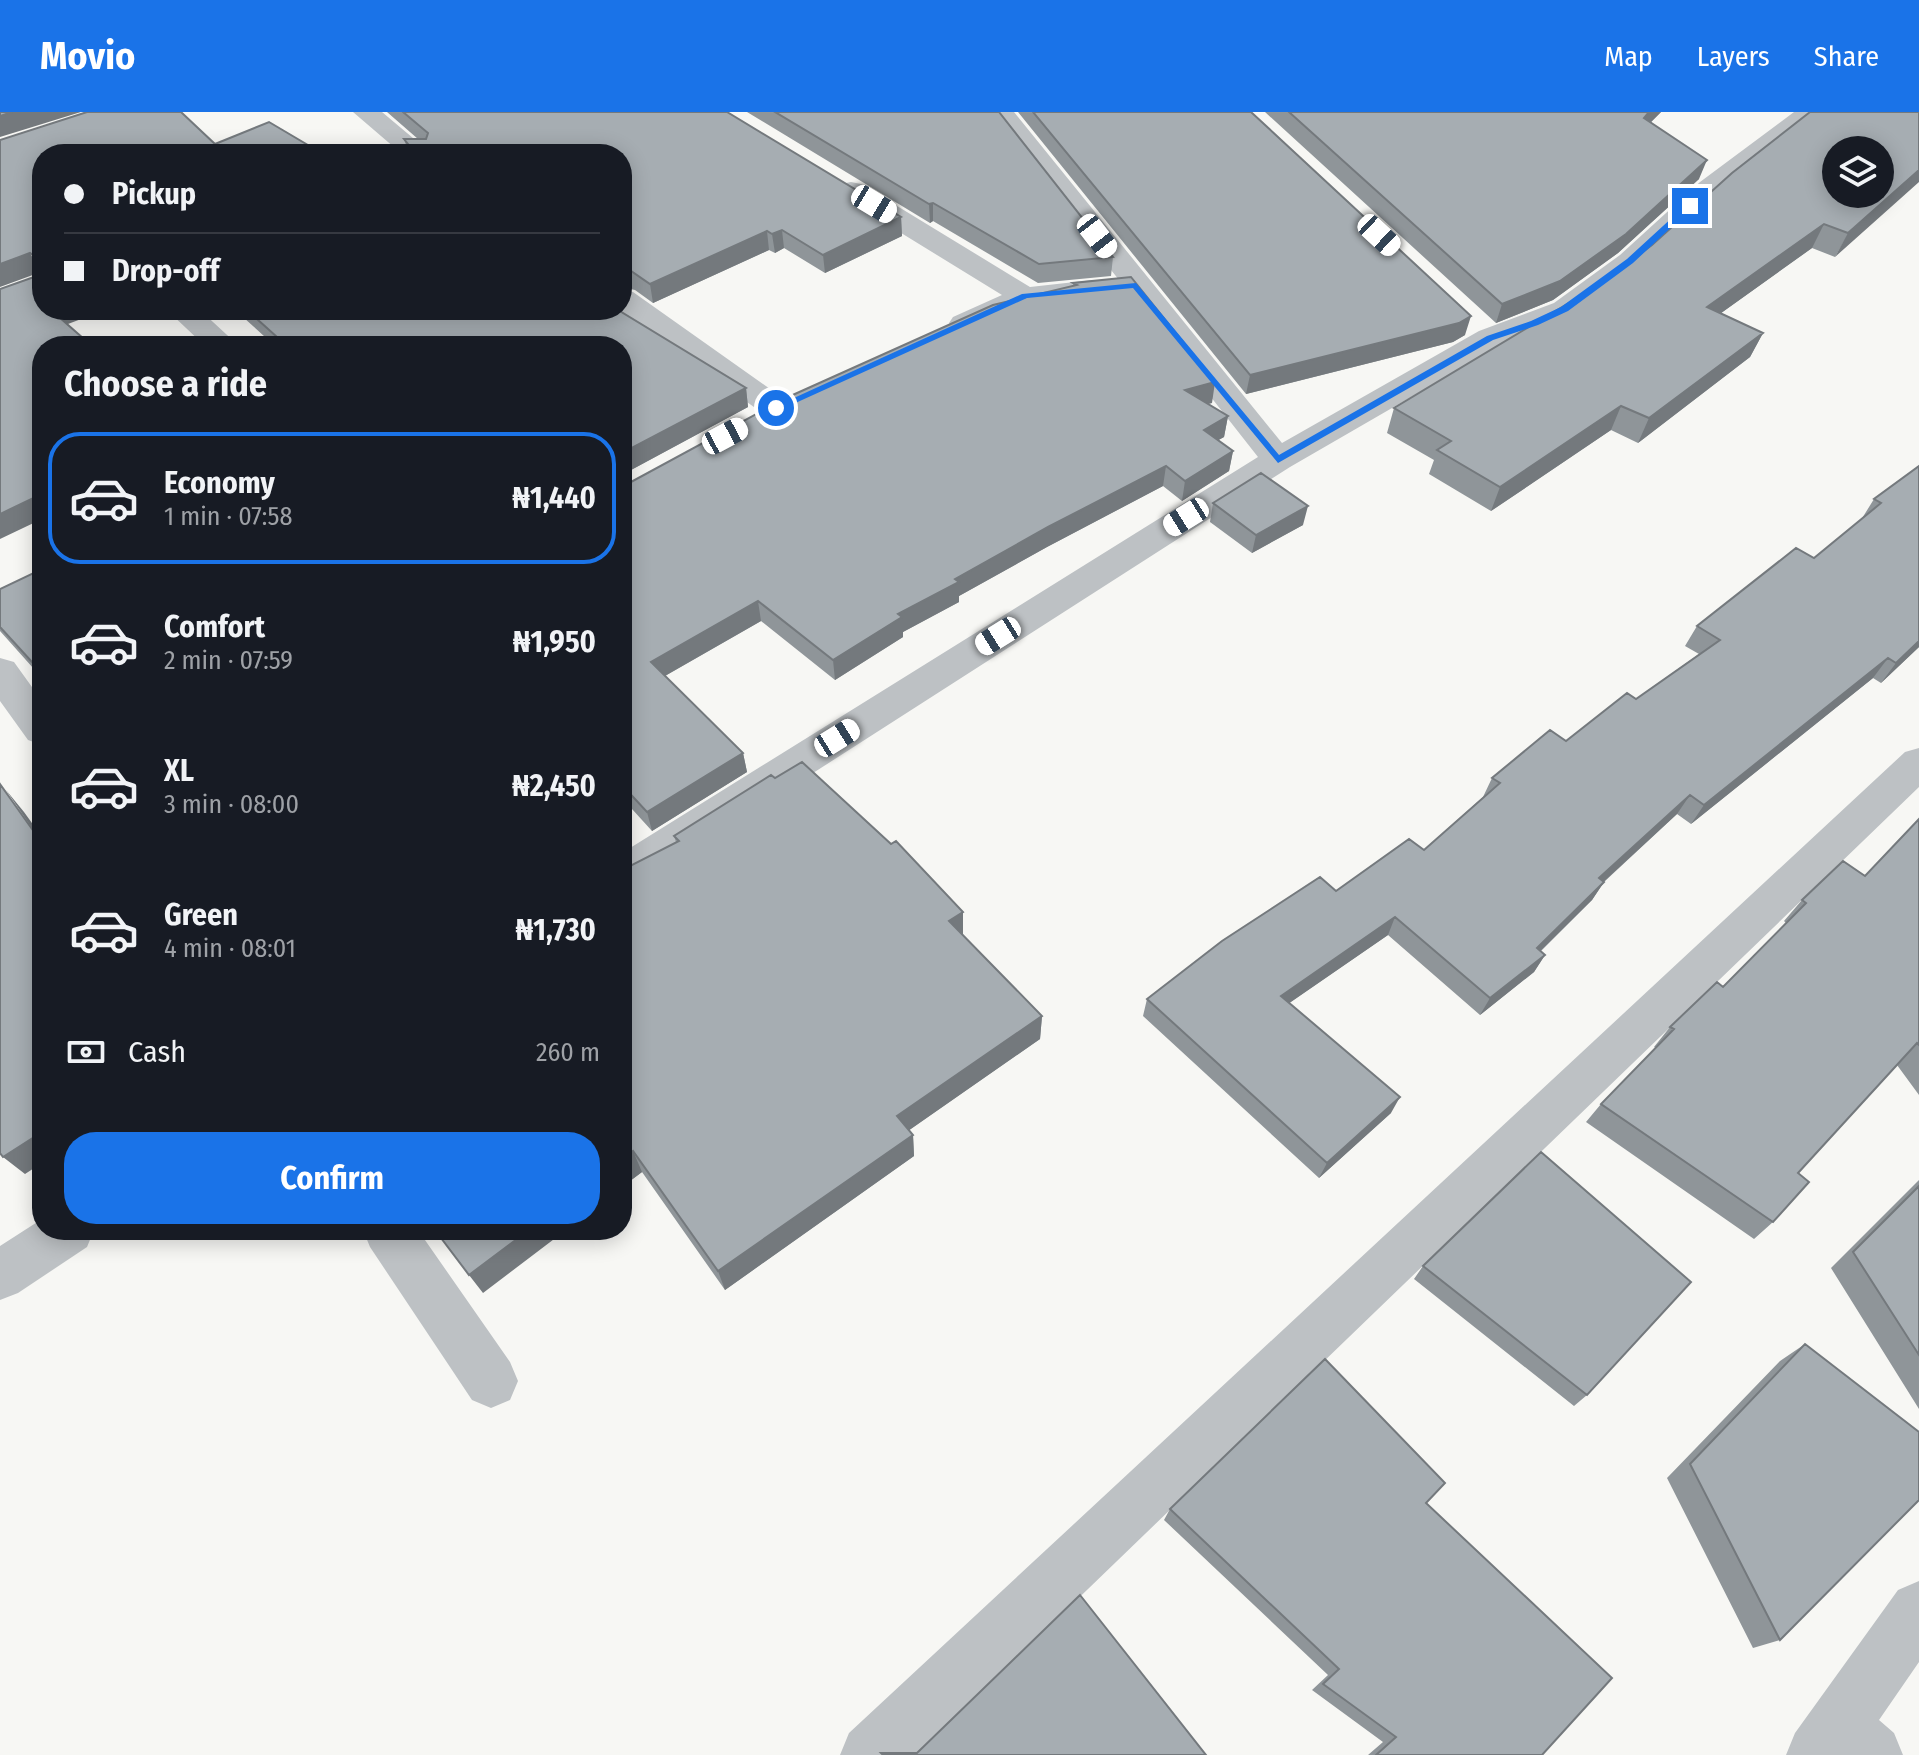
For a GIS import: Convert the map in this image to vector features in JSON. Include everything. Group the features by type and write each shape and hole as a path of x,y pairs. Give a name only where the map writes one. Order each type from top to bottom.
{"street":[{"path":"366,112 396,144"},
{"path":"1000,112 1278,460"},
{"path":"632,868 1278,460 1478,327 1534,323 1565,309 1630,261 1710,188 1810,112"},
{"path":"828,176 1025,296"},
{"path":"942,333 1025,296 1136,285"},
{"path":"632,304 790,402 748,423"},
{"path":"194,320 212,336"},
{"path":"0,672 32,716"},
{"path":"871,1755 1919,763"},
{"path":"0,1275 54,1240"},
{"path":"395,1240 491,1381"},
{"path":"1843,1745 1919,1611"}],"building":[{"path":"87,112 181,112 215,144 32,144 32,254 0,264 0,140"},
{"path":"403,112 727,112 901,217 823,255 782,230 772,234 767,231 650,284 632,272 632,144 408,144 404,139 426,139 428,133"},
{"path":"775,112 999,112 1113,257 1039,264 933,203 929,204"},
{"path":"1033,112 1251,112 1471,316 1459,323 1250,375"},
{"path":"1289,112 1649,112 1644,118 1707,160 1626,234 1560,281 1502,304"},
{"path":"1810,112 1919,112 1919,170 1894,192 1894,136 1822,136 1822,208 1876,208 1848,233 1824,224 1707,307 1763,333 1649,418 1621,406 1500,487 1437,450 1451,441 1394,408 1602,283 1652,245 1732,173"},
{"path":"269,122 306,144 215,144"},
{"path":"1131,277 1215,382 1185,390 1228,416 1204,430 1233,451 1185,481 1166,466 1048,527 955,579 959,582 898,614 902,617 833,660 758,601 651,662 743,753 647,812 632,796 632,481 786,398 993,305 1077,285 1073,283"},
{"path":"32,278 32,320 62,320 81,336 32,336 32,499 0,514 0,289"},
{"path":"632,319 746,388 632,448 632,336 276,336 258,320"},
{"path":"1919,466 1919,641 1896,663 1888,658 1704,805 1690,795 1599,878 1604,882 1537,948 1545,955 1490,998 1395,917 1281,996 1400,1097 1327,1163 1147,999 1222,941 1320,877 1336,891 1409,839 1424,850 1500,783 1492,778 1550,730 1566,741 1627,693 1636,699 1720,640 1697,626 1796,548 1814,558 1881,503 1874,499"},
{"path":"1261,473 1308,506 1256,535 1213,503"},
{"path":"32,574 32,662 0,627 0,589"},
{"path":"802,762 891,844 896,841 963,912 949,921 1042,1016 897,1116 913,1135 718,1271 632,1152 632,865 679,841 674,836 771,775 775,778"},
{"path":"0,784 32,829 32,1138 3,1157 0,1153"},
{"path":"1919,819 1919,1045 1917,1043 1798,1173 1809,1182 1773,1222 1601,1104 1674,1029 1670,1027 1717,982 1723,987 1806,903 1802,900 1843,861 1865,876"},
{"path":"1541,1152 1691,1282 1587,1395 1423,1266"},
{"path":"1919,1186 1919,1355 1853,1252"},
{"path":"443,1240 516,1240 469,1275"},
{"path":"1805,1344 1919,1432 1919,1500 1780,1640 1690,1464"},
{"path":"1325,1359 1445,1483 1426,1503 1612,1678 1542,1755 1376,1755 1396,1737 1323,1684 1339,1669 1170,1509"},
{"path":"1080,1595 1206,1755 881,1753 917,1753"}],"route":[{"path":"776,408 1025,296 1136,285 1278,460 1490,338 1565,309 1630,261 1690,206"}]}
